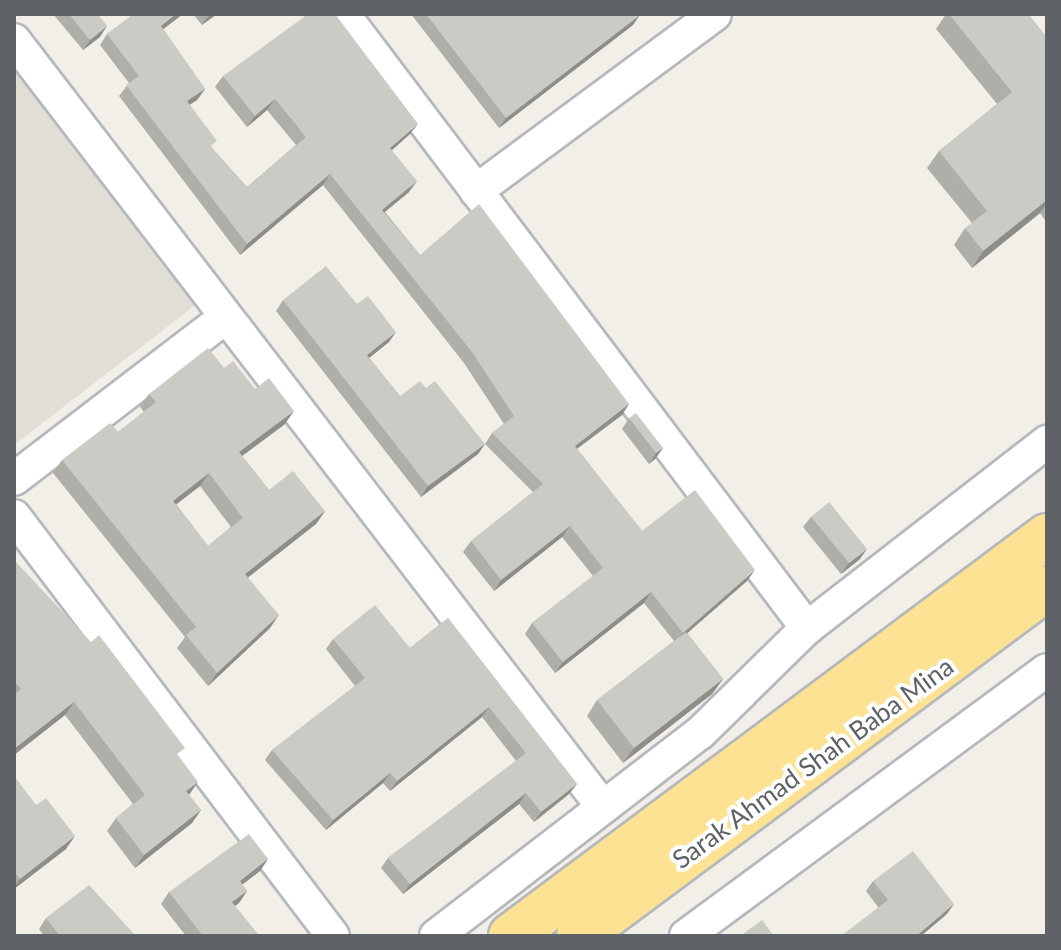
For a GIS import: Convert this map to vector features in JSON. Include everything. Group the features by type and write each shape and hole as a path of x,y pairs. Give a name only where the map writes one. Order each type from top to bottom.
{"highway":[{"path":"511,936 1047,536"},
{"name":"Sarak Ahmad Shah Baba Mina","path":"579,936 1047,588"}],"street":[{"path":"343,14 807,628"},
{"path":"476,191 714,14"},
{"path":"14,40 603,807"},
{"path":"14,479 226,317"},
{"path":"436,936 700,733 807,628 1047,442"},
{"path":"14,516 333,936"},
{"path":"686,936 1047,670"}],"shaded area":[{"path":"14,65 198,303 14,445"}],"building":[{"path":"69,14 98,14 107,26 90,40"},
{"path":"134,14 176,14 161,26 205,89 187,101 217,141 210,146 247,187 306,137 275,99 255,116 223,76 308,14 335,14 418,124 390,148 417,181 382,210 420,255 479,204 629,404 575,446 642,531 695,490 755,570 683,633 651,592 563,662 532,623 603,568 570,526 501,580 471,541 543,484 492,433 514,416 472,352 330,174 247,244 126,85 139,76 107,34"},
{"path":"426,14 639,14 640,15 506,118"},
{"path":"949,14 1028,14 1047,38 1047,200 983,251 965,228 987,211 939,151 1012,92"},
{"path":"326,266 357,304 368,296 396,332 367,355 400,396 420,381 426,388 435,381 485,444 428,486 283,300"},
{"path":"208,348 224,368 233,361 255,389 269,378 294,411 239,452 269,490 293,471 325,511 245,574 279,615 217,673 186,635 196,627 62,460 110,423 118,432 156,402 149,394","holes":["209,473 243,518 208,546 173,501"]},
{"path":"636,413 663,448 656,453 629,418"},
{"path":"829,502 867,549 849,563 811,517"},
{"path":"14,560 91,642 99,635 185,748 177,754 198,782 186,791 201,810 144,855 116,818 145,795 74,702 14,749 14,695 21,689 14,681"},
{"path":"375,605 410,648 448,618 577,784 541,812 526,793 410,884 388,858 526,753 489,707 397,781 390,773 333,820 272,750 365,678 333,639"},
{"path":"686,632 723,679 634,748 597,700"},
{"path":"14,776 36,805 46,798 75,836 20,879 14,872"},
{"path":"249,834 268,859 240,881 247,891 232,902 259,936 203,936 169,892"},
{"path":"913,851 954,904 916,936 841,936 888,900 873,881"},
{"path":"89,885 136,936 60,936 46,918"},
{"path":"762,920 774,936 740,936"}]}
